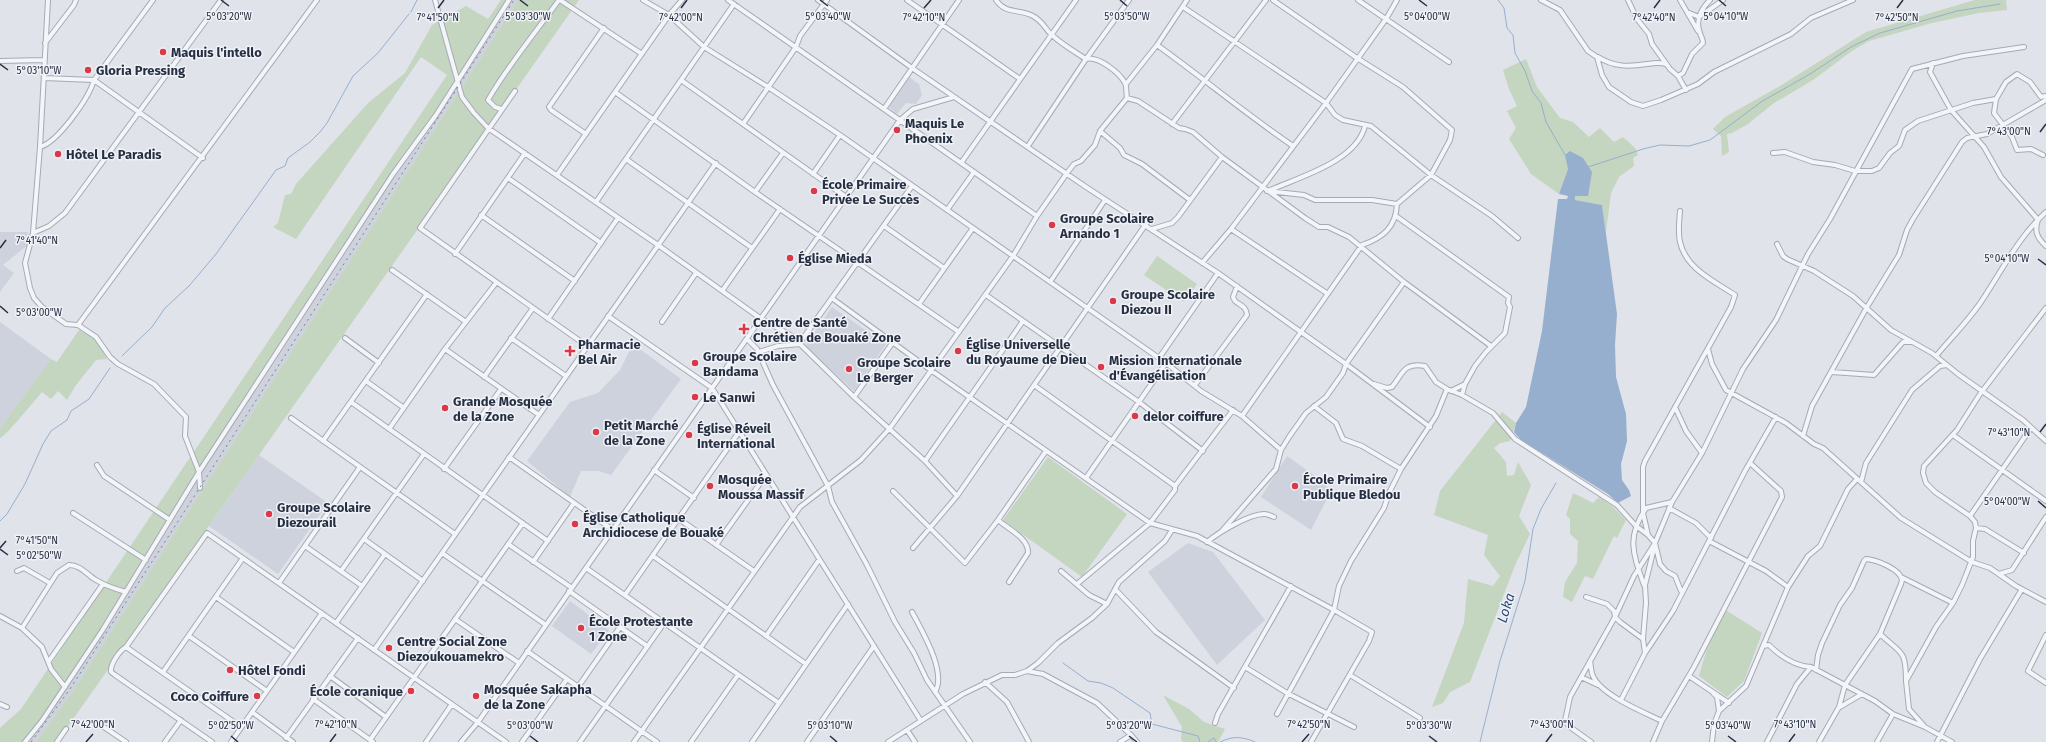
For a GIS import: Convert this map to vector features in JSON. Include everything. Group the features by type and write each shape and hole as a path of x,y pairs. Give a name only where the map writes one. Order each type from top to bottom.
{"street":[{"path":"48,0 34,233 26,263 28,278 34,298 42,307 66,324 78,325 96,337 110,357 118,364 154,384 180,408 186,417 186,440 199,472 200,488"},
{"path":"45,43 74,5 76,0"},
{"path":"40,147 48,145 55,138 87,97 94,80 153,0"},
{"path":"34,233 49,226 64,213 221,0"},
{"path":"78,325 317,0"},
{"path":"435,0 462,97 488,128 558,175 760,318 801,343 803,349 925,461 957,496"},
{"path":"25,742 42,721 65,687 146,560 199,472 388,180 457,82 509,0"},
{"path":"501,109 495,107 488,100 508,66 533,37 560,0 642,54"},
{"path":"643,0 669,15 704,47 840,135 1159,358 1211,397 1242,416 1281,450"},
{"path":"558,175 669,15 682,0"},
{"path":"728,0 1037,216"},
{"path":"818,0 912,68 1105,200 1146,224 1151,229 1237,286 1346,364 1430,427"},
{"path":"743,124 796,47 800,36 827,0"},
{"path":"907,0 1020,79"},
{"path":"884,109 959,0"},
{"path":"634,742 754,571 804,503 861,460 890,428 986,295 1013,256 1037,216 1067,173 1074,164 1081,161 1095,145 1100,131 1127,98 1126,84 1098,60 1091,58 1086,59 1051,35 1047,27 1032,16 1010,12 1001,7 996,0"},
{"path":"961,163 1076,0"},
{"path":"1028,146 1086,59 1129,0"},
{"path":"1126,84 1157,45 1187,0"},
{"path":"1172,124 1266,0"},
{"path":"1242,416 1362,244 1380,238 1396,216 1397,204 1432,175 1450,140 1452,130 1402,87 1273,0"},
{"path":"1358,0 1449,62"},
{"path":"1202,263 1231,229 1326,103 1386,19 1397,0"},
{"path":"1541,0 1560,10 1588,51 1608,64 1623,66 1658,62 1666,64"},
{"path":"1628,0 1637,19 1649,34 1652,44 1666,64 1678,76 1686,90"},
{"path":"1680,0 1700,33"},
{"path":"1678,76 1683,72 1692,54 1703,43 1700,33 1699,17 1701,10 1710,0"},
{"path":"1699,17 1723,0"},
{"path":"1597,57 1602,75 1609,87 1637,105 1643,106 1686,90 1754,50 1791,34 1811,18 1853,0"},
{"path":"596,202 734,4"},
{"path":"1183,7 1234,43 1326,103 1335,115 1343,120 1365,126 1371,126 1432,175 1492,216 1518,238"},
{"path":"1687,12 1699,17"},
{"path":"586,134 551,110 549,107 604,28"},
{"path":"1157,45 1206,80 1260,124 1293,146"},
{"path":"1645,653 1643,639 1646,603 1645,585 1655,544 1669,508 1702,453 1743,369 1776,320 1808,254 1830,219 1912,69 1933,63 1996,50 2024,47"},
{"path":"0,61 44,60"},
{"path":"1933,63 1930,72 1951,110 1984,147 2001,177 2038,220"},
{"path":"2043,155 2030,150 2017,150 2012,137 1994,113 1996,99 2006,82 2018,74 2030,82 2041,97 2046,96"},
{"path":"44,78 94,80 139,111 202,158"},
{"path":"681,80 846,197"},
{"path":"515,91 420,227 455,254 587,346"},
{"path":"616,92 755,192 959,332"},
{"path":"461,742 478,722 900,120 913,109 954,96"},
{"path":"1127,98 1138,101 1179,128 1185,128 1193,132 1261,188 1319,227 1328,227 1337,230 1361,247 1404,282 1492,346"},
{"path":"1773,154 1785,152 1814,162 1835,165 1855,171 1872,171 1879,168 1890,154 1899,146 1905,130 1918,121 1951,110 1996,99"},
{"path":"1803,436 1812,406 1867,307 1899,255 1912,219 1962,142 1974,136 1987,134 2046,100"},
{"path":"1267,191 1314,173 1347,153 1359,142 1365,126"},
{"path":"1100,131 1120,148 1124,155 1142,164 1190,200"},
{"path":"813,174 840,135"},
{"path":"455,254 525,153"},
{"path":"755,192 782,153"},
{"path":"1151,229 1172,223 1222,157"},
{"path":"626,159 752,248"},
{"path":"374,650 716,163"},
{"path":"947,210 974,172"},
{"path":"508,178 601,243"},
{"path":"759,352 778,346 801,343 912,186"},
{"path":"1267,191 1304,195 1315,200 1372,200 1397,204"},
{"path":"1050,282 1105,200"},
{"path":"722,291 780,208"},
{"path":"1648,535 1643,513 1645,497 1643,467 1731,307 1735,295 1704,276 1686,258 1679,241 1680,211"},
{"path":"1936,356 1981,302 1994,280 2038,220 2046,212"},
{"path":"481,216 575,281"},
{"path":"1396,216 1509,297 1508,300 1510,307 1505,333 1475,366 1465,384 1462,395"},
{"path":"548,319 618,218"},
{"path":"2038,220 2035,229 2040,240 2046,246"},
{"path":"913,548 957,496 1146,224"},
{"path":"884,226 944,268"},
{"path":"919,304 973,228"},
{"path":"1231,229 1328,294"},
{"path":"1778,244 1783,256 1802,267 1814,271 1867,307 1891,330 1936,356 2024,420 2046,441"},
{"path":"392,270 466,322"},
{"path":"662,322 696,273"},
{"path":"1159,358 1218,273"},
{"path":"389,429 445,349 496,282"},
{"path":"1221,532 1276,468 1281,450 1289,436 1314,406 1326,397 1338,382 1346,364 1404,282"},
{"path":"1195,385 1247,316 1242,305 1235,301 1234,297 1237,286"},
{"path":"324,441 427,294"},
{"path":"986,295 1139,402 1202,451"},
{"path":"833,299 1007,424 1150,523 1197,536 1291,586 1372,632 1369,641 1311,742"},
{"path":"484,377 533,308"},
{"path":"1906,681 1936,627 1953,603 1972,562 1973,540 1976,528 1975,522 1970,516 1936,492 1926,483 1923,473 1924,466 1953,435 1983,390 2046,308"},
{"path":"608,316 712,388 921,721"},
{"path":"925,461 1023,321"},
{"path":"345,338 379,362"},
{"path":"511,338 566,376"},
{"path":"746,339 759,352 773,385 828,486 832,502 867,565 927,680 970,742"},
{"path":"854,397 893,342"},
{"path":"1832,372 1874,375 1903,342 1914,342"},
{"path":"445,349 538,415"},
{"path":"1708,349 1712,364 1721,384 1731,393 1776,417 1830,453 1859,481 1879,496 1901,518 1972,562 1982,564 2046,602"},
{"path":"1086,478 1166,363"},
{"path":"1712,742 1714,724 1719,711 1746,686 1788,587 1808,556 1820,546 1845,495 1859,481 1866,463 1912,390 1940,366 1947,365"},
{"path":"1370,382 1387,388 1392,387 1404,369 1412,366 1421,366 1428,369 1436,382 1449,390 1462,395 1492,414 1515,439 1608,498 1648,535 1655,544 1660,564 1666,571 1675,576 1681,591"},
{"path":"366,381 404,408"},
{"path":"1277,714 1287,693 1334,610 1339,586 1351,561 1384,508 1391,488 1401,468 1430,427 1449,390 1465,384"},
{"path":"1034,386 1175,486"},
{"path":"444,469 501,389"},
{"path":"351,402 482,496 548,540"},
{"path":"1314,406 1336,423 1343,439 1362,446 1401,468"},
{"path":"1675,407 1686,431 1702,453"},
{"path":"1077,584 1150,523 1175,490 1175,486 1233,410"},
{"path":"1621,700 1645,653 1673,611 1681,591 1776,417"},
{"path":"290,418 455,534"},
{"path":"1970,516 2031,428"},
{"path":"625,596 739,432"},
{"path":"1953,435 2046,501"},
{"path":"893,491 965,563 998,520 1046,451"},
{"path":"341,571 424,454"},
{"path":"509,457 613,530"},
{"path":"1653,742 1662,721 1689,676 1782,497 1781,491 1750,463"},
{"path":"97,466 104,476 170,520"},
{"path":"279,583 360,467"},
{"path":"654,470 694,498"},
{"path":"716,546 766,475"},
{"path":"1645,585 1638,569 1633,546 1636,525 1643,513 1650,507 1672,502"},
{"path":"533,562 574,503"},
{"path":"1669,508 1696,523 1710,540 1748,561 1788,587"},
{"path":"73,512 146,560"},
{"path":"1207,542 1221,532 1254,516 1263,514 1274,517"},
{"path":"1999,574 2012,570 2046,517"},
{"path":"679,519 754,571"},
{"path":"998,520 1025,542 1028,548 1028,554 1008,582"},
{"path":"313,699 372,741 386,717 522,523"},
{"path":"1976,528 1985,529 2024,553"},
{"path":"888,742 985,682 1002,675 1015,675 1027,671 1045,657 1058,643 1092,618 1107,604 1118,582 1165,541 1172,530"},
{"path":"212,742 111,672 111,668 120,652 126,647 207,532 506,742"},
{"path":"364,539 423,580"},
{"path":"508,544 647,646"},
{"path":"1590,742 1570,727 1565,721 1568,701 1615,617 1638,569 1655,544"},
{"path":"305,546 362,586"},
{"path":"442,553 546,625"},
{"path":"336,623 385,554"},
{"path":"653,556 806,664"},
{"path":"163,672 243,558"},
{"path":"1816,670 1818,655 1822,643 1840,604 1852,588 1864,561 1869,559 1878,562 1899,573 1901,577 1953,603"},
{"path":"766,636 819,560"},
{"path":"22,628 50,583 61,569 69,565 78,567 103,584 126,592"},
{"path":"17,571 24,568 50,583"},
{"path":"586,568 779,703"},
{"path":"1060,571 1089,595 1107,604"},
{"path":"1819,742 1839,707 1845,685 1880,634 1899,589 1901,577"},
{"path":"48,661 103,584"},
{"path":"1215,723 1218,714 1291,586"},
{"path":"1115,589 1156,632 1234,688"},
{"path":"1937,742 1980,659 2022,589"},
{"path":"216,597 294,652"},
{"path":"1586,597 1607,604 1614,611 1615,617 1643,639"},
{"path":"752,742 848,604"},
{"path":"912,612 932,653 940,682 935,692"},
{"path":"231,742 322,613"},
{"path":"0,616 22,628 42,647 51,669 65,687"},
{"path":"455,619 519,663"},
{"path":"580,742 664,623"},
{"path":"578,687 620,627"},
{"path":"1880,634 1903,656 1906,664 1906,681 1910,709 1925,727"},
{"path":"2046,635 2028,671 2046,683"},
{"path":"189,636 267,691"},
{"path":"286,738 358,638"},
{"path":"1763,646 1769,645 1787,660 1800,667 1811,667 1862,694 1893,714 1925,727 1952,742"},
{"path":"807,742 874,646"},
{"path":"126,647 241,727"},
{"path":"527,651 657,742"},
{"path":"1590,660 1593,676 1602,687"},
{"path":"1245,667 1287,693 1354,727"},
{"path":"1767,742 1796,684 1811,667"},
{"path":"1027,671 1043,674 1097,703 1137,742"},
{"path":"691,742 738,675"},
{"path":"1350,675 1420,718"},
{"path":"330,676 386,717"},
{"path":"1689,676 1729,702"},
{"path":"1581,677 1602,687 1621,700 1662,721"},
{"path":"522,742 567,679"},
{"path":"985,682 1007,702 1029,742"},
{"path":"1711,690 1717,697 1719,711"},
{"path":"1839,707 1862,694"},
{"path":"0,704 7,707"},
{"path":"426,742 452,704"},
{"path":"252,712 293,742"},
{"path":"1877,742 1893,714"},
{"path":"165,742 181,720"},
{"path":"101,725 126,742"},
{"path":"57,742 66,729"},
{"path":"907,730 915,742"},
{"path":"1120,742 1131,735"}],"shaded area":[{"path":"507,0 518,0 73,691 36,742 22,742"},
{"path":"909,77 919,84 922,95 916,104 906,103 897,114 889,107"},
{"path":"0,232 28,232 29,244 3,265 14,273 0,292"},
{"name":"Groupe Scolaire Le Berger","path":"832,307 886,344 854,391 806,347 807,343"},
{"path":"0,322 51,359 0,428"},
{"name":"Petit Marché de la Zone","path":"633,344 681,379 611,475 598,471 581,471 570,497 527,461 570,402 598,393 620,370"},
{"name":"Groupe Scolaire Diezourail","path":"259,455 328,503 278,574 209,526"},
{"path":"1287,456 1325,483 1330,493 1311,530 1261,497"},
{"path":"1188,543 1213,552 1265,620 1217,665 1148,572"},
{"name":"École Protestante 1 Zone","path":"570,601 609,630 591,654 552,626"}],"green space":[{"path":"501,0 507,0 65,685 22,742 0,742 0,728 21,709 447,75 421,57 296,239 273,227 278,223 285,195 291,194 296,184 368,103 405,73 432,25 466,6 488,19"},
{"path":"518,0 579,0 57,742 36,742 73,691"},
{"path":"1975,0 2006,0 2007,10 1979,13 1932,23 1869,41 1852,51 1813,80 1774,103 1748,124 1732,133 1727,134 1729,152 1722,156 1721,136 1713,129 1725,117 1780,86 1866,32"},
{"path":"1526,59 1537,87 1560,118 1573,122 1589,137 1600,128 1614,142 1623,137 1635,148 1638,155 1633,158 1634,166 1619,177 1611,193 1606,232 1602,205 1575,200 1575,196 1588,196 1568,169 1559,194 1531,174 1509,139 1516,128 1507,111 1517,106 1509,89 1503,70"},
{"path":"1157,256 1197,284 1184,302 1144,275"},
{"path":"79,330 95,338 107,359 96,360 76,385 67,400 58,391 51,399 42,392 14,425 0,438 0,428 51,359 57,362"},
{"path":"1502,412 1516,423 1510,441 1500,443 1494,448 1506,462 1507,476 1514,475 1518,462 1531,485 1519,516 1530,534 1516,563 1470,682 1450,692 1443,703 1432,707 1464,623 1468,579 1493,586 1500,576 1484,555 1488,535 1434,515 1440,491"},
{"path":"1048,457 1127,514 1082,577 1003,520"},
{"path":"1573,493 1593,503 1599,497 1612,506 1626,520 1617,538 1614,536 1593,579 1585,576 1572,602 1563,597 1565,582 1577,563 1578,541 1570,534 1570,519 1566,515"},
{"path":"1724,609 1762,633 1744,681 1727,697 1699,676 1706,652"},
{"path":"1163,695 1189,709 1204,722 1225,729 1218,742 1183,742 1181,740 1182,727"}],"water":[{"path":"1570,151 1583,158 1592,172 1588,196 1575,196 1575,200 1602,205 1617,314 1615,345 1616,377 1626,414 1627,441 1621,464 1622,480 1631,496 1618,503 1608,494 1521,440 1514,432 1516,423 1526,407 1542,331 1558,199 1567,199 1568,196 1559,194 1568,169 1565,155"}],"waterway":[{"path":"411,12 417,0"},
{"path":"1498,0 1504,8 1507,28 1513,35 1515,53 1525,71 1532,91 1541,103 1546,122 1565,155"},
{"path":"1588,167 1660,145 1689,146 1710,140 1761,102 1810,74 1851,47 1880,33 1957,11 2000,4"},
{"path":"122,356 152,327 165,308 189,286 216,254 276,170 285,166 288,158 310,142 320,132 327,123 353,76 378,53 409,14"},
{"path":"0,521 7,514 25,484 43,444 51,431 67,420 71,411 89,399 110,368"},
{"name":"Loka","path":"1480,742 1500,661 1525,581 1533,529 1541,509 1556,483"},
{"path":"1063,663 1088,681 1101,683 1113,688 1150,713 1152,724 1198,736 1200,742"},
{"path":"1208,742 1214,738 1216,742"},
{"path":"1220,742 1237,738 1255,742"}],"railway":[{"path":"31,742 70,689 514,0"}],"place":[{"name":"Maquis l'intello","path":"163,52"},
{"name":"Gloria Pressing","path":"88,70"},
{"name":"Maquis Le Phoenix","path":"897,130"},
{"name":"Hôtel Le Paradis","path":"58,154"},
{"name":"École Primaire Privée Le Succès","path":"814,191"},
{"name":"Groupe Scolaire Arnando 1","path":"1052,225"},
{"name":"Église Mieda","path":"790,258"},
{"name":"Groupe Scolaire Diezou II","path":"1113,301"},
{"name":"Centre de Santé Chrétien de Bouaké Zone","path":"744,329"},
{"name":"Pharmacie Bel Air","path":"570,351"},
{"name":"Église Universelle du Royaume de Dieu","path":"958,351"},
{"name":"Groupe Scolaire Bandama","path":"695,363"},
{"name":"Mission Internationale d'Évangélisation","path":"1101,367"},
{"name":"Groupe Scolaire Le Berger","path":"849,369"},
{"name":"Le Sanwi","path":"695,397"},
{"name":"Grande Mosquée de la Zone","path":"445,408"},
{"name":"delor coiffure","path":"1135,416"},
{"name":"Petit Marché de la Zone","path":"596,432"},
{"name":"Église Réveil International","path":"689,435"},
{"name":"Mosquée Moussa Massif","path":"710,486"},
{"name":"École Primaire Publique Bledou","path":"1295,486"},
{"name":"Groupe Scolaire Diezourail","path":"269,514"},
{"name":"Église Catholique Archidiocese de Bouaké","path":"575,524"},
{"name":"École Protestante 1 Zone","path":"581,628"},
{"name":"Centre Social Zone Diezoukouamekro","path":"389,648"},
{"name":"Hôtel Fondi","path":"230,670"},
{"name":"École coranique","path":"411,691"},
{"name":"Coco Coiffure","path":"257,696"},
{"name":"Mosquée Sakapha de la Zone","path":"476,696"}]}
